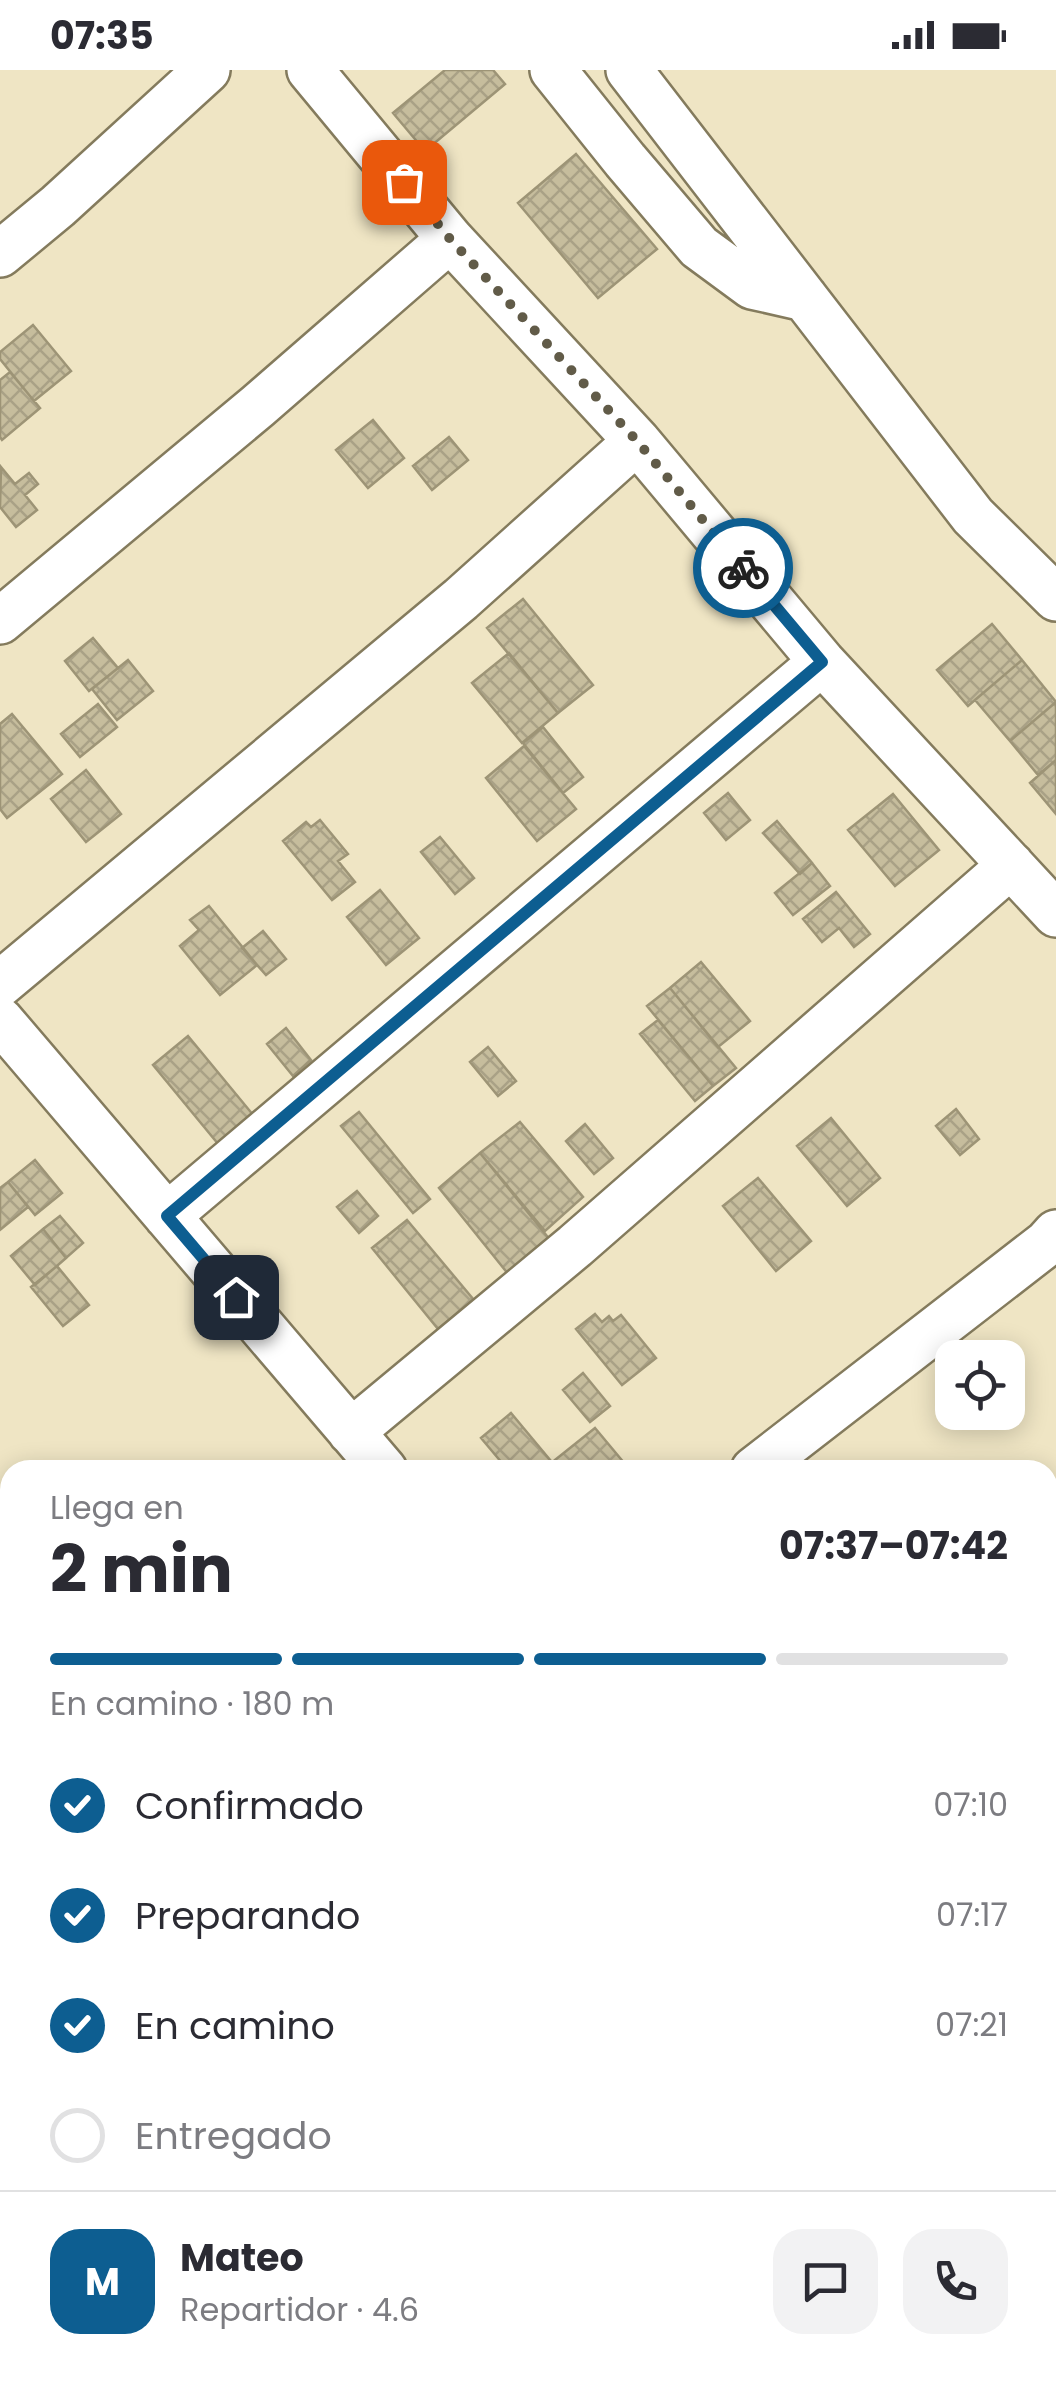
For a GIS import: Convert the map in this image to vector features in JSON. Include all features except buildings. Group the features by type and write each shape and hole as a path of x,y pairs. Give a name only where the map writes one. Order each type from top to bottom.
{"street":[{"path":"0,254 206,70"},
{"path":"310,70 450,239 637,441 822,662 1056,914"},
{"path":"553,70 699,247 752,286 805,298"},
{"path":"629,70 972,516 1056,598"},
{"path":"0,621 258,406 450,239"},
{"path":"0,984 461,599 637,441"},
{"path":"167,1216 822,662"},
{"path":"352,1432 574,1246 1011,864"},
{"path":"0,1020 376,1460"},
{"path":"767,1460 1056,1233"}],"way so far":[{"path":"404,182 450,239 637,441 743,568"}],"route":[{"path":"236,1297 167,1216 822,662 743,568"}]}
